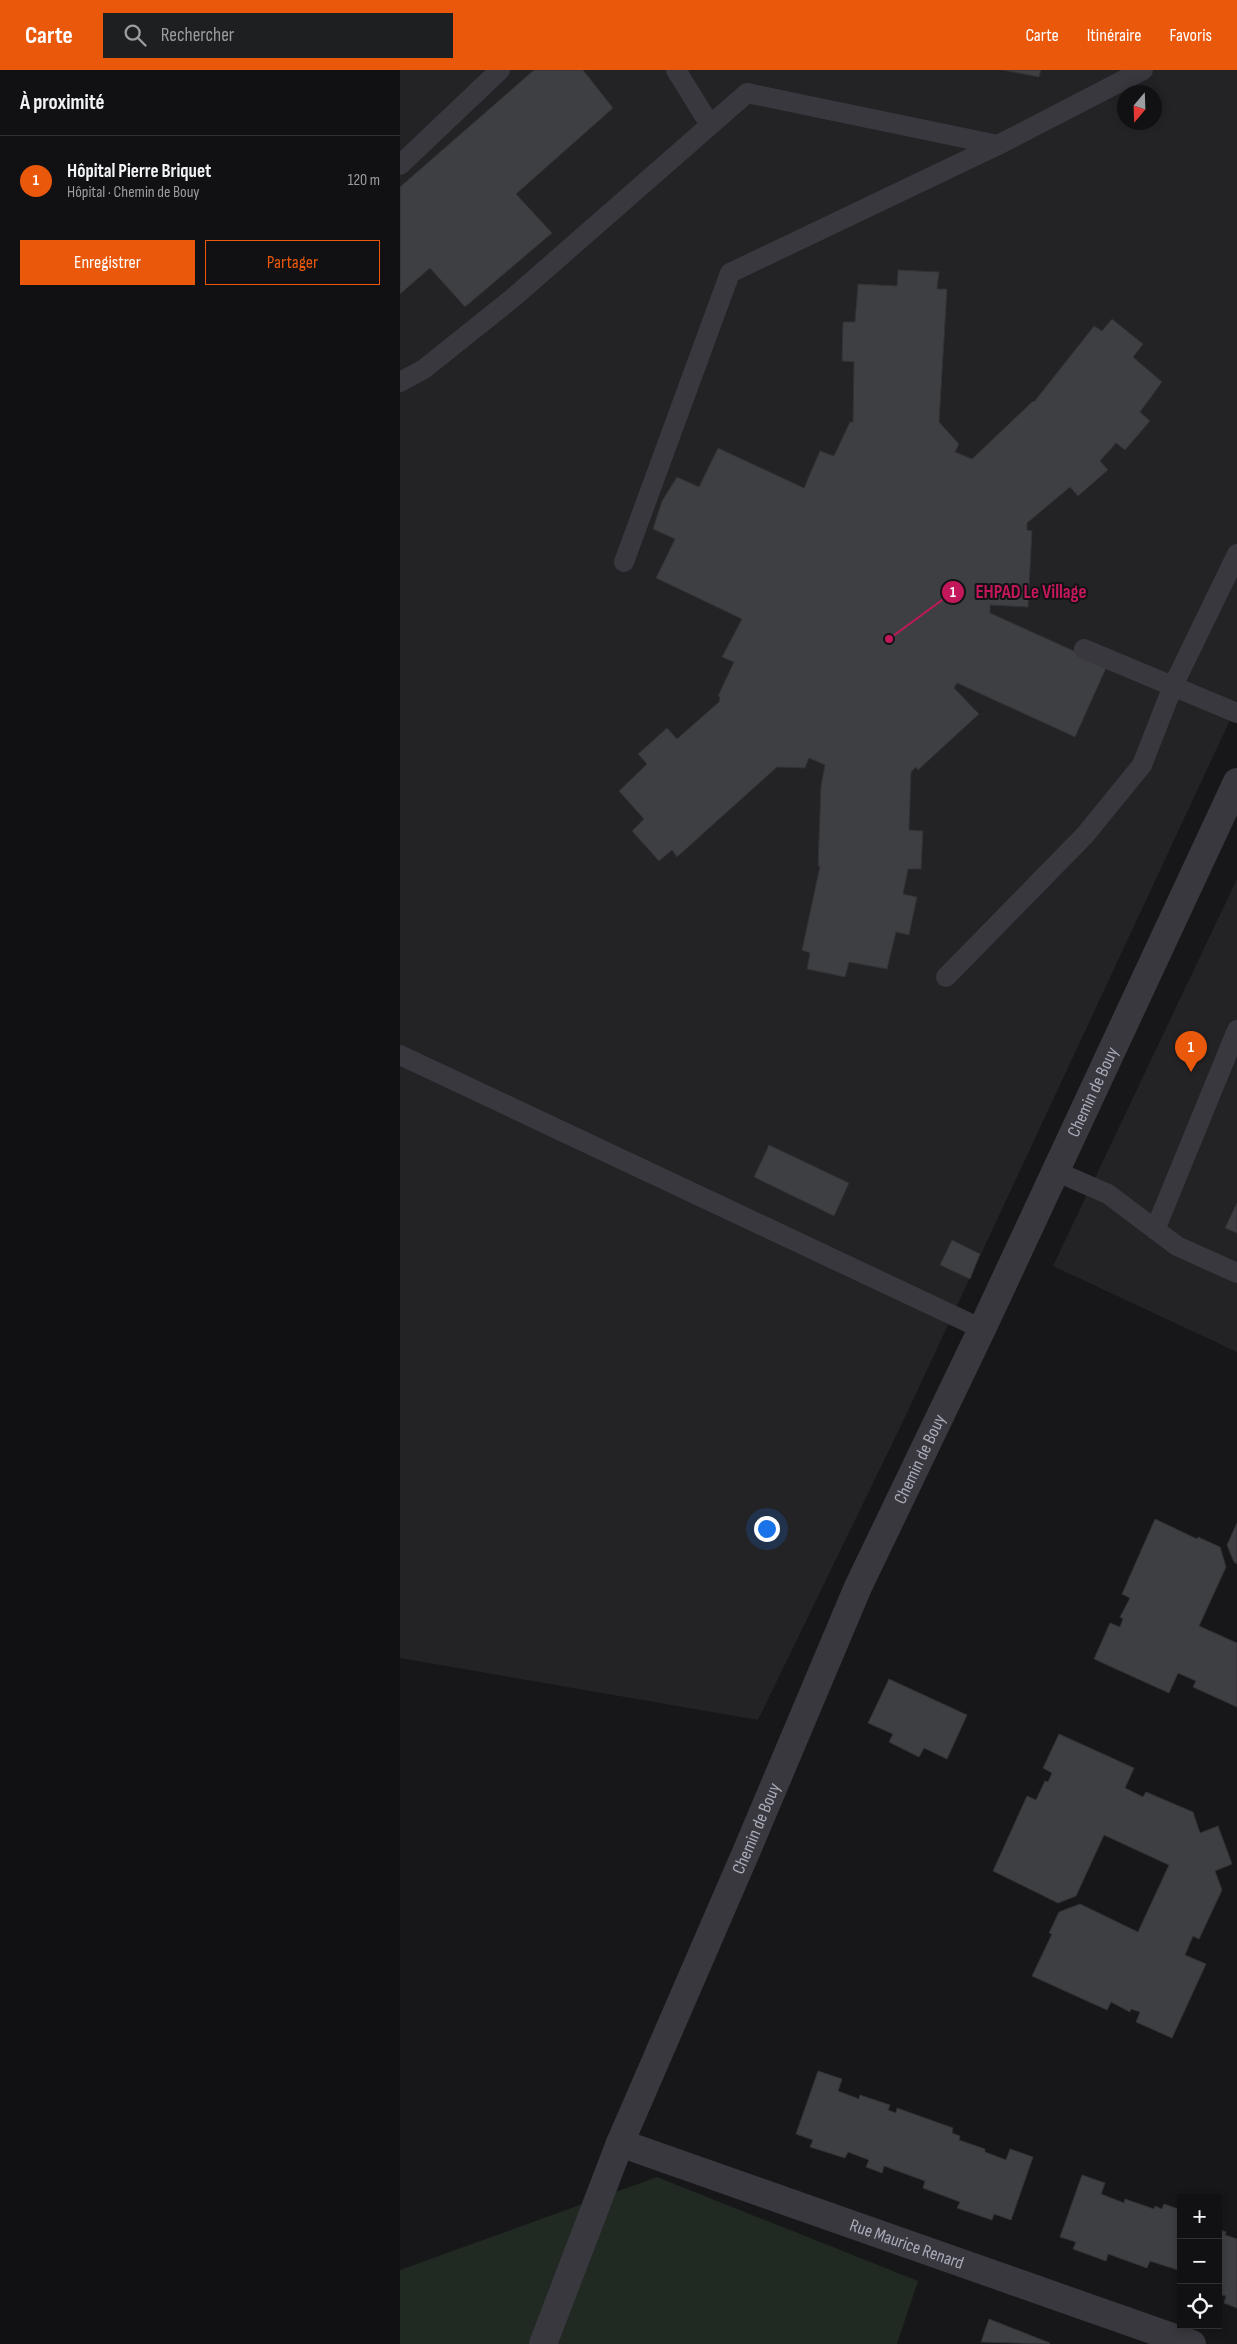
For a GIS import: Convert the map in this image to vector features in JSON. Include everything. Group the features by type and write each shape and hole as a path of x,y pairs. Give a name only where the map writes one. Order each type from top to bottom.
{"street":[{"name":"Chemin de Bouy","path":"543,2344 620,2143 858,1587 1234,796"},
{"name":"Rue Maurice Renard","path":"620,2143 1192,2344"}],"lane":[{"path":"400,165 500,70"},
{"path":"676,70 710,125"},
{"path":"624,562 730,274 998,145 1143,70"},
{"path":"400,382 424,369 514,297 747,94 998,145"},
{"path":"946,977 1085,835 1142,765 1173,686 1237,554"},
{"path":"1084,649 1237,713"},
{"path":"1155,1230 1237,1030"},
{"path":"400,1055 982,1329"},
{"path":"1056,1171 1108,1194 1178,1246 1237,1273"}],"shaded area":[{"path":"400,70 1237,70 1237,705 907,1413 758,1720 400,1658"},
{"path":"1237,879 1237,1352 1053,1266"},
{"path":"657,2177 918,2281 897,2344 400,2344 400,2270"}],"building":[{"path":"534,70 583,70 613,108 516,194 552,233 465,307 430,268 400,294 400,187"},
{"path":"1003,70 1041,70 1039,77"},
{"path":"898,270 939,272 937,289 947,289 939,422 959,444 955,452 972,459 1034,402 1094,326 1102,331 1112,319 1143,344 1133,357 1162,382 1140,412 1150,421 1125,450 1116,443 1100,461 1108,470 1078,496 1070,487 1027,523 1027,530 1032,531 1028,607 990,605 990,613 1107,666 1075,737 957,683 954,688 979,714 918,770 916,767 911,772 909,830 923,831 921,869 908,869 903,894 917,897 909,935 896,932 887,969 849,962 845,977 807,969 810,953 802,950 820,866 818,866 821,786 825,765 809,758 805,768 777,767 677,857 672,850 659,861 632,831 644,819 619,791 647,764 638,754 667,728 677,739 719,702 720,697 718,696 734,662 722,657 742,619 656,578 675,539 653,529 662,501 677,477 699,487 718,448 804,488 820,451 834,456 850,422 853,422 854,362 842,361 843,322 855,322 858,284 897,286"},
{"path":"769,1145 849,1183 834,1216 754,1177"},
{"path":"1237,1203 1237,1233 1225,1228"},
{"path":"952,1240 980,1254 970,1279 940,1265"},
{"path":"1155,1519 1197,1539 1198,1537 1220,1547 1226,1567 1199,1626 1237,1643 1237,1707 1193,1687 1196,1681 1178,1673 1169,1693 1094,1659 1110,1623 1120,1627 1123,1619 1120,1617 1130,1598 1122,1594"},
{"path":"1237,1523 1237,1564 1234,1562 1227,1545"},
{"path":"889,1679 967,1715 947,1759 924,1748 919,1757 889,1742 893,1734 868,1723"},
{"path":"1059,1734 1134,1768 1125,1788 1143,1797 1146,1792 1193,1812 1200,1833 1218,1826 1232,1864 1215,1871 1222,1890 1199,1939 1193,1936 1185,1955 1206,1964 1172,2038 1136,2022 1140,2012 1131,2009 1130,2012 1111,2002 1107,2010 1032,1976 1052,1934 1049,1933 1059,1912 1080,1904 1138,1932 1169,1865 1104,1835 1076,1896 1058,1903 993,1871 1027,1796 1036,1800 1045,1781 1048,1782 1052,1773 1043,1768"},
{"path":"818,2071 842,2079 838,2091 859,2099 860,2095 890,2105 888,2110 896,2113 897,2108 953,2128 952,2133 960,2136 959,2140 985,2149 985,2152 1006,2160 1010,2149 1033,2157 1011,2220 994,2214 992,2220 957,2208 960,2202 923,2188 925,2181 884,2166 882,2173 866,2167 869,2160 848,2152 845,2158 810,2147 813,2140 796,2134"},
{"path":"1082,2175 1105,2183 1101,2194 1124,2203 1125,2199 1154,2209 1155,2206 1162,2209 1164,2204 1177,2209 1177,2270 1150,2261 1147,2268 1108,2254 1106,2261 1073,2249 1076,2242 1060,2237"},
{"path":"1222,2230 1226,2232 1225,2235 1237,2239 1237,2308 1224,2303 1226,2296 1222,2295"},
{"path":"989,2319 1050,2343 981,2342"}],"place":[{"name":"EHPAD Le Village","path":"889,639"},
{"name":"Hôpital Pierre Briquet","path":"1191,1072"}]}
